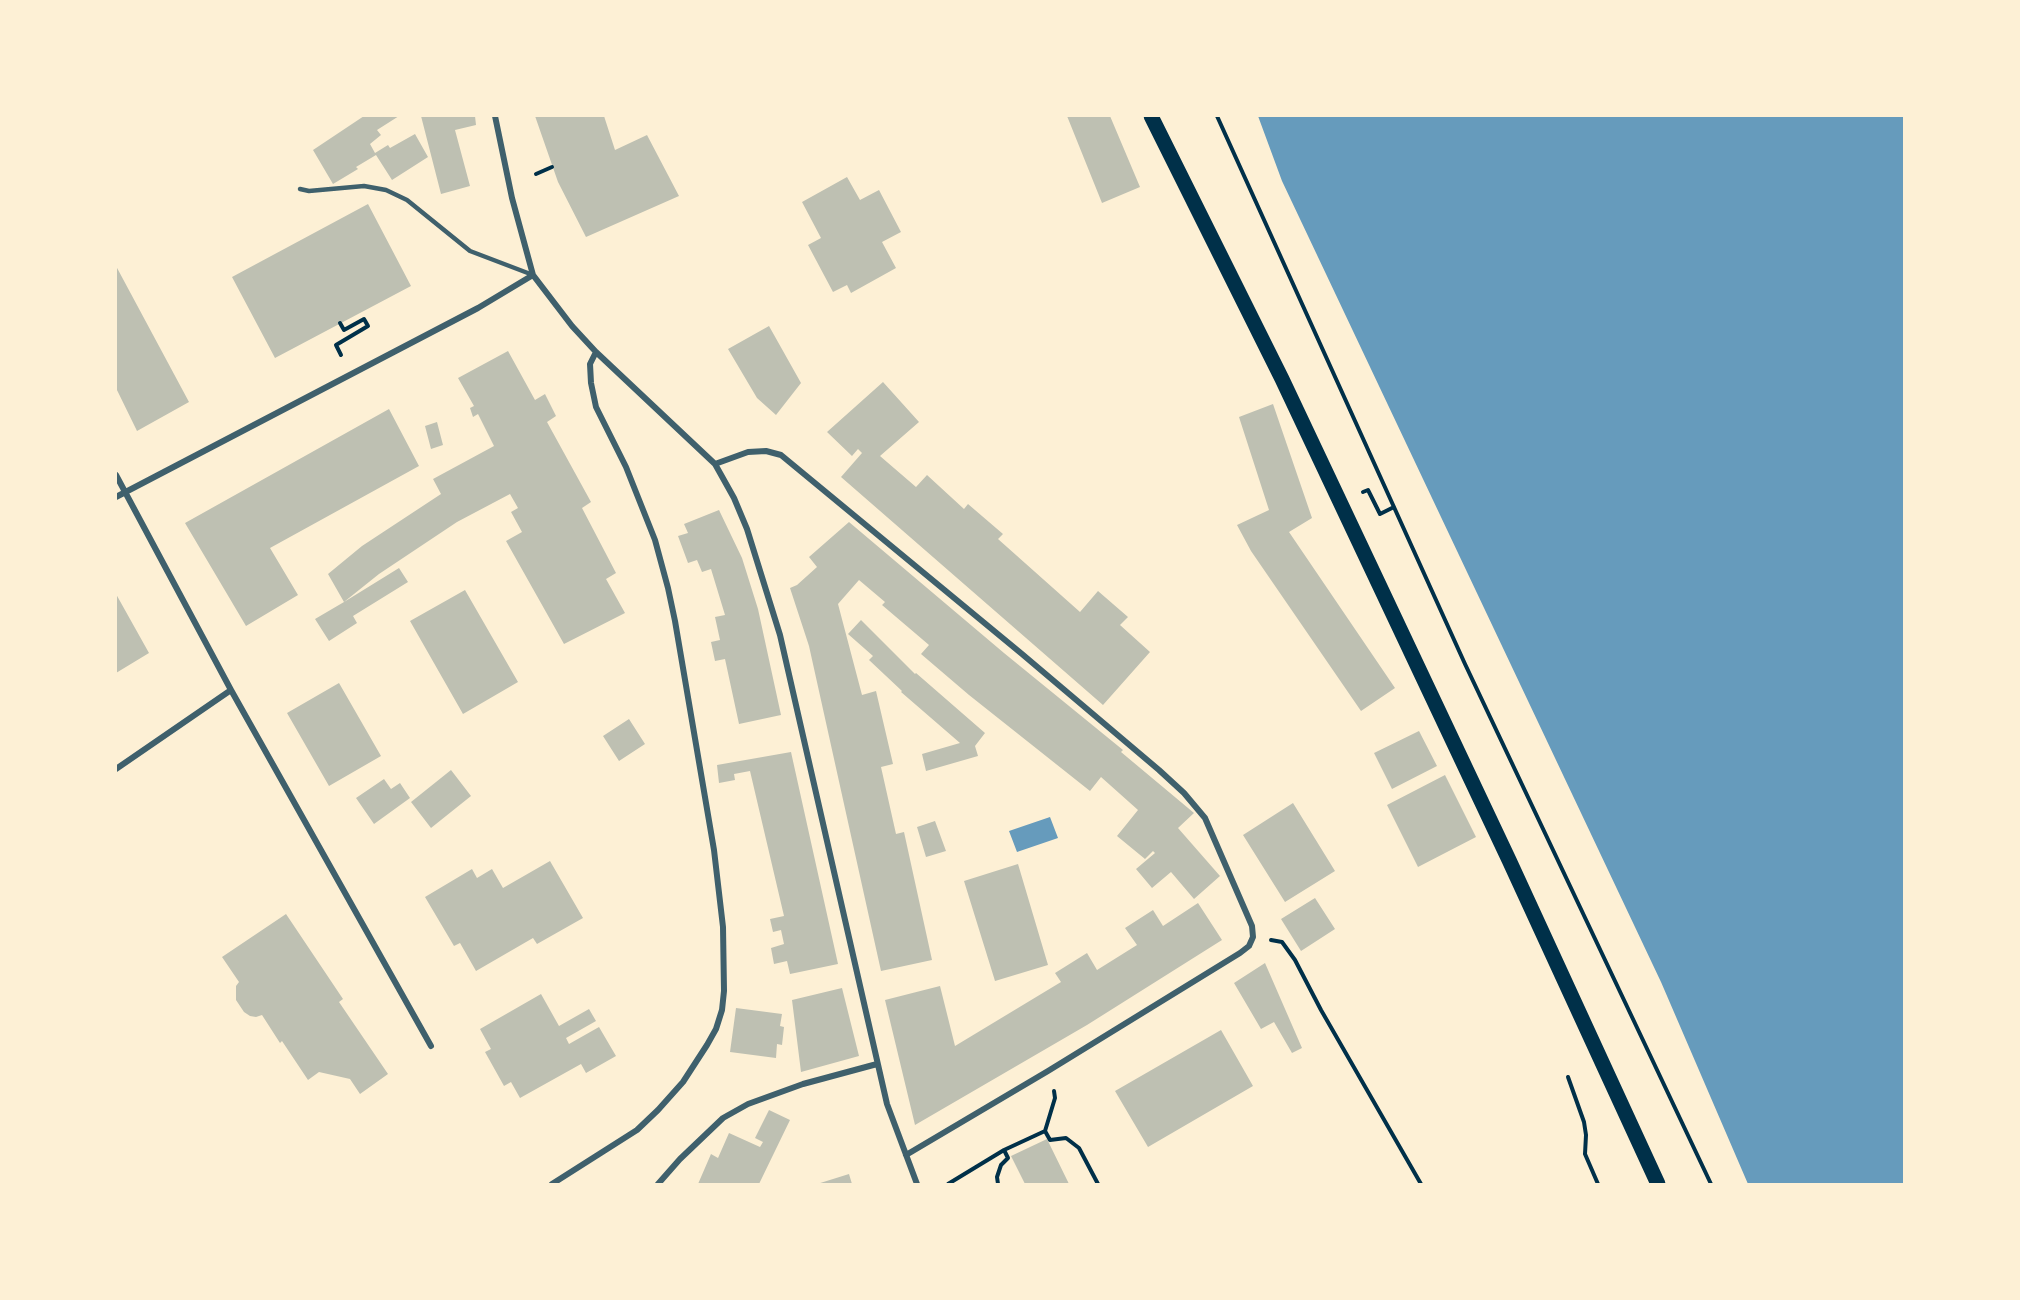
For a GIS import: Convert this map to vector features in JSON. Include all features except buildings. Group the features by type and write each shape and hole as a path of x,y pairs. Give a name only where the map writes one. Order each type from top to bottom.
{"main road":[{"path":"1151,116 1282,379 1509,860 1658,1185"}],"street":[{"path":"495,116 512,198 533,275 572,326 596,352 715,464 734,498 747,529 780,635 887,1104 917,1185"},
{"path":"116,497 401,349 478,308 533,275"},
{"path":"552,1185 637,1130 658,1110 683,1082 707,1045 716,1029 722,1010 724,958 720,905 702,777 675,621 655,540 626,467 596,407 590,364 596,352"},
{"path":"715,464 748,452 766,451 781,454 1159,770 1205,818 1252,926 1253,937 1249,946 1240,953 906,1155"},
{"path":"116,475 231,690 430,1046"},
{"path":"116,769 231,690"},
{"path":"658,1185 680,1159 723,1118 748,1104 803,1084 877,1064"}],"lane":[{"path":"300,189 309,191 364,186 386,190 407,200 470,251 533,275"}],"path":[{"path":"1217,116 1465,664 1711,1185"},
{"path":"536,174 552,167"},
{"path":"340,323 344,330 364,319 368,326 336,345 341,355"},
{"path":"1368,490 1380,514 1394,507"},
{"path":"1253,937 1282,942 1296,960 1321,1010 1421,1185"},
{"path":"1048,1071 1054,1083 1055,1098 1045,1131 1050,1140 1066,1138 1079,1148 1098,1185"},
{"path":"1568,1077 1584,1122 1585,1154 1598,1185"},
{"path":"948,1185 1004,1150 1045,1131"},
{"path":"998,1185 997,1177 1001,1165 1008,1158 1004,1150"}],"water":[{"path":"1258,116 1904,116 1904,1184 1748,1184 1661,982 1282,181"},
{"path":"1050,817 1058,838 1017,852 1009,831"}]}
